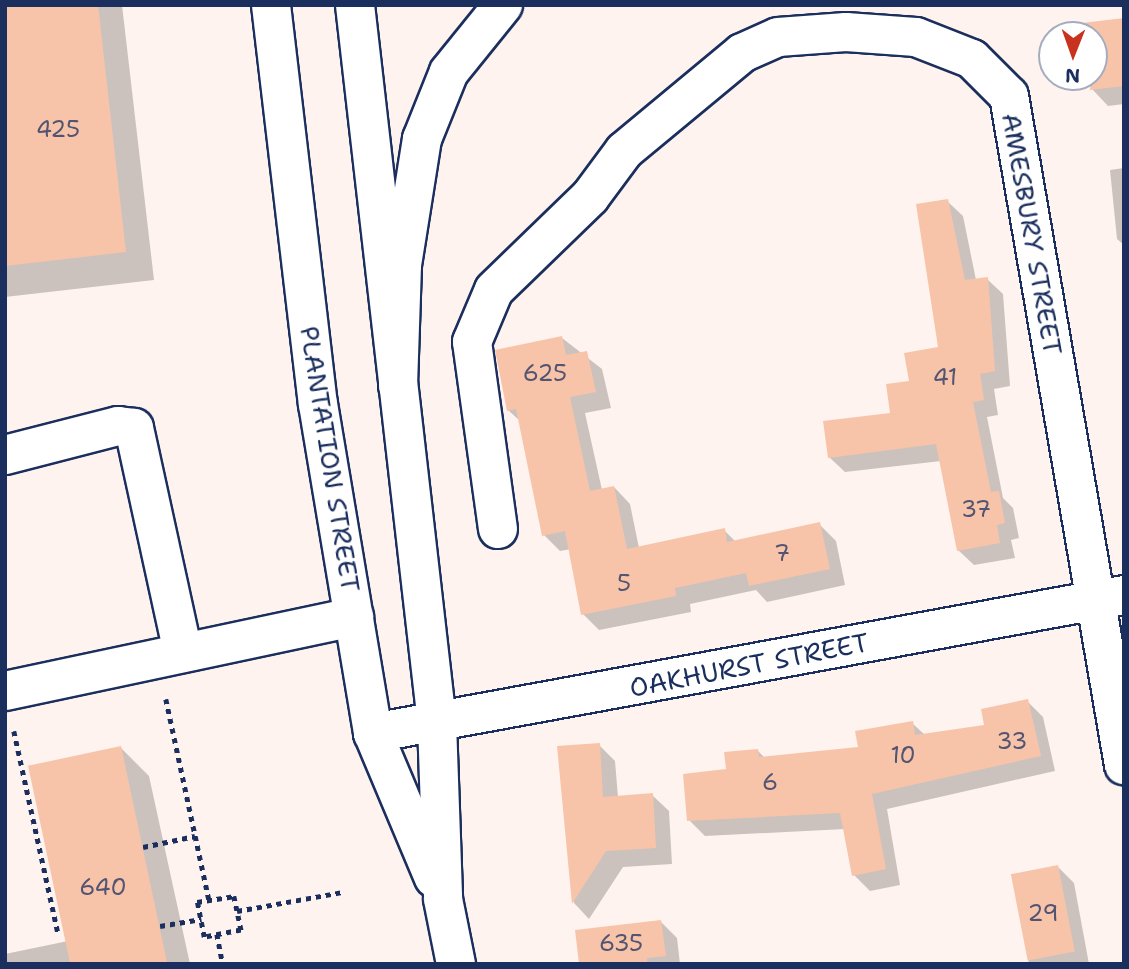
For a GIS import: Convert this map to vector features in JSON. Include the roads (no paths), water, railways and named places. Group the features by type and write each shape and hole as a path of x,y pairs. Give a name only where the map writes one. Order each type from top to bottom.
{"main road":[{"name":"PLANTATION STREET","path":"271,5 318,404 373,733 443,899"},
{"name":"PLANTATION STREET","path":"355,5 437,723 443,899 456,964"},
{"path":"398,386 402,265 422,139 449,72 503,5"},
{"name":"AMESBURY STREET","path":"498,529 472,342 494,290 590,197 624,151 677,103 742,53 778,37 846,32 916,37 972,59 1009,96 1110,597 1124,765"},
{"path":"5,456 118,426 134,428 183,653"},
{"name":"OAKHURST STREET","path":"373,733 1110,597"},
{"path":"8,705 183,653 354,617"}]}
